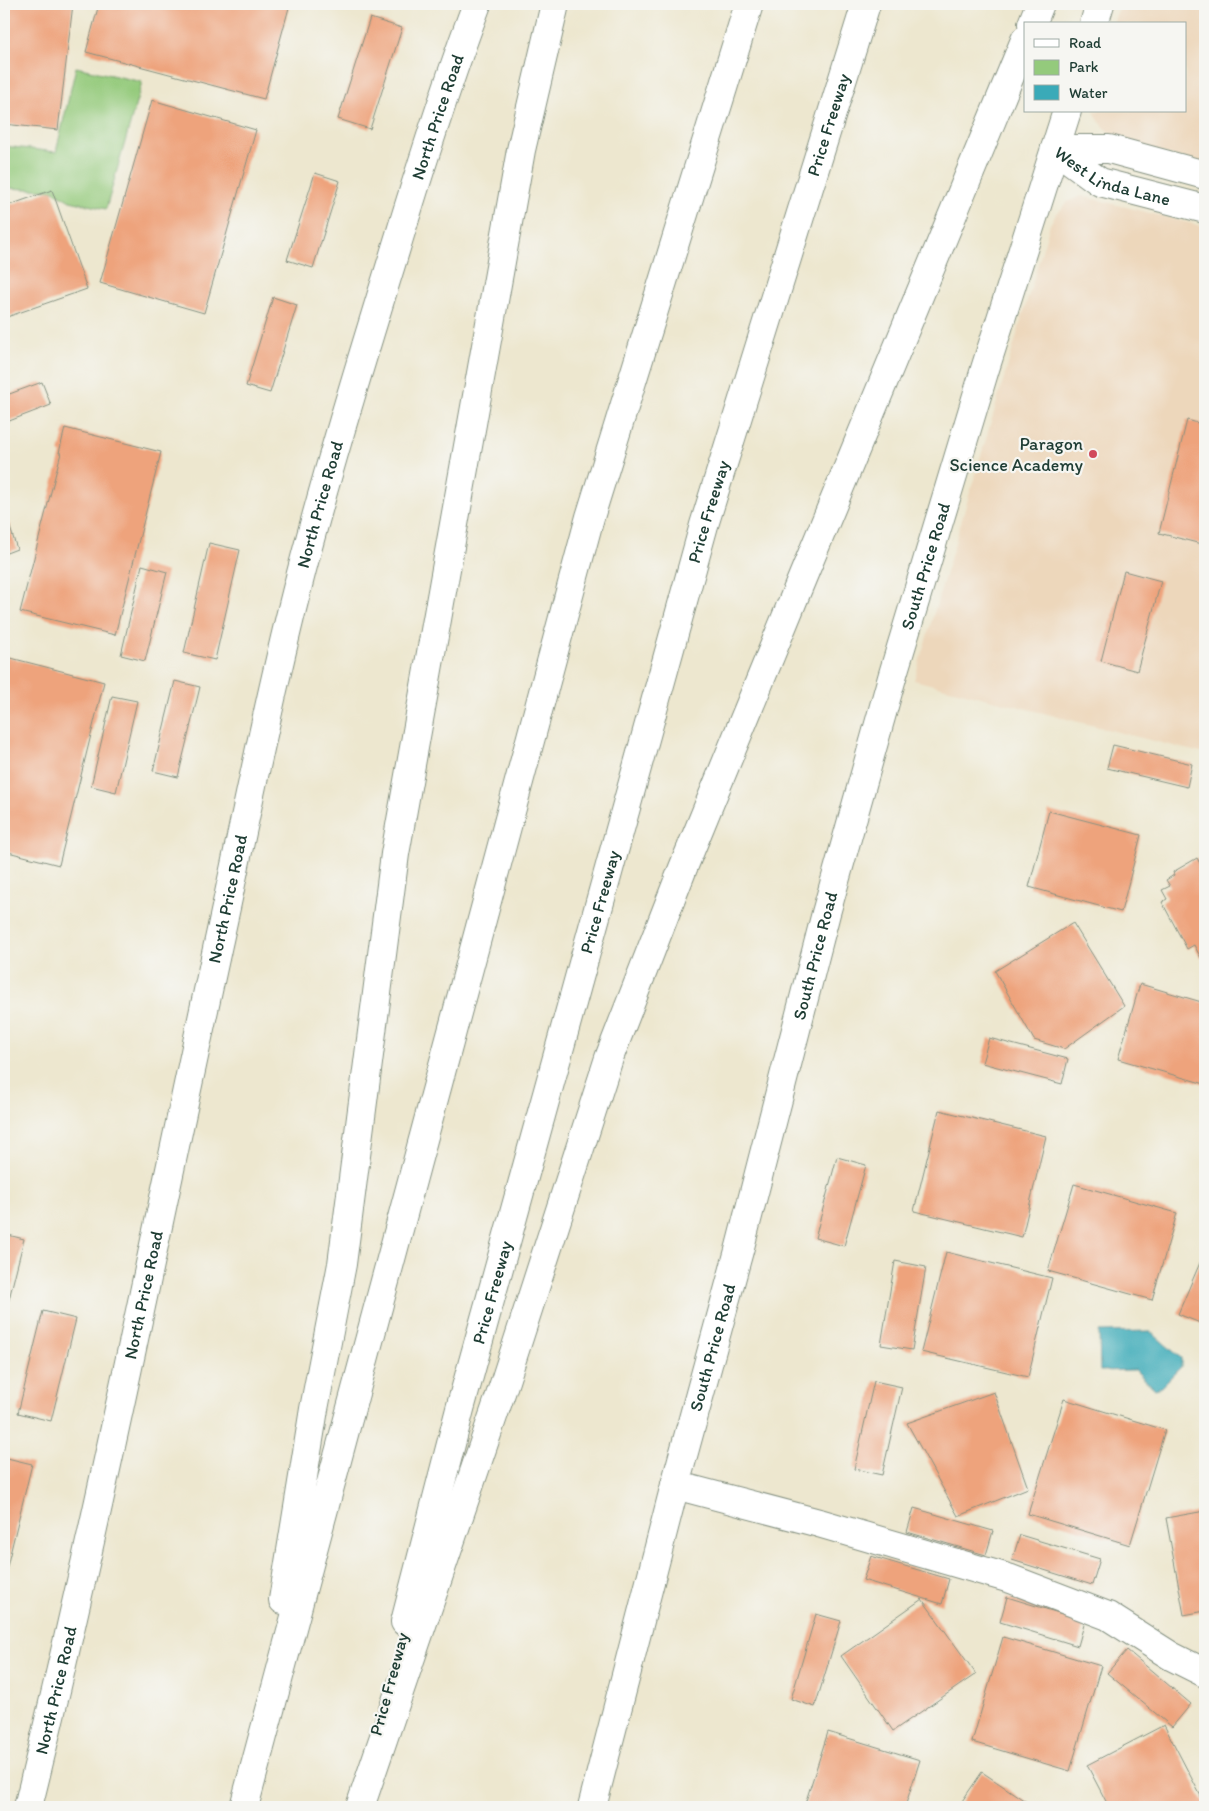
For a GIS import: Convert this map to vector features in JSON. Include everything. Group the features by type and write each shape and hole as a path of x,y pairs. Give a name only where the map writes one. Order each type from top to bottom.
{"main road":[{"name":"North Price Road","path":"28,1807 107,1470 255,773 297,589 348,405 422,164 477,4"},
{"path":"260,1747 314,1409 342,1264 396,854 521,150 555,4"},
{"path":"244,1807 590,517 749,4"},
{"name":"Price Freeway","path":"359,1807 460,1409 704,525 866,4"},
{"path":"1033,22 1040,4"},
{"path":"1095,22 1100,4"},
{"path":"359,1807 504,1384 608,1058 777,639 1024,42"},
{"name":"South Price Road","path":"592,1807 826,913 890,684 985,368 1067,112"},
{"name":"West Linda Lane","path":"1055,148 1109,149 1205,175"},
{"name":"West Linda Lane","path":"1055,148 1100,182 1205,209"},
{"path":"675,1484 1011,1579 1108,1616 1171,1656 1205,1673"}],"shaded area":[{"path":"1120,4 1205,4 1205,164 1129,144 1110,134 1099,121 1094,112 1186,112 1186,22 1114,22"},
{"name":"Paragon Science Academy","path":"1082,196 1205,227 1205,754 914,680 1050,224 1056,214 1069,201"}],"green space":[{"path":"76,67 142,82 106,209 70,201 52,190 4,188 4,146 56,152"}],"water":[{"path":"1150,1331 1181,1358 1181,1367 1161,1387 1155,1389 1135,1370 1100,1371 1099,1332"}],"building":[{"path":"4,4 73,4 58,130 4,124"},
{"path":"99,4 290,4 264,99 86,52"},
{"path":"370,18 402,28 370,129 338,119"},
{"path":"152,100 256,130 204,313 100,283"},
{"path":"315,173 340,181 313,268 287,260"},
{"path":"52,190 87,289 4,318 4,207"},
{"path":"273,297 297,305 270,393 246,386"},
{"path":"42,382 51,405 4,423 4,396"},
{"path":"1187,420 1205,425 1205,545 1159,533"},
{"path":"65,428 161,452 115,635 20,612 61,453 59,453"},
{"path":"4,509 17,549 4,554"},
{"path":"209,543 240,550 215,660 184,653"},
{"path":"142,565 167,572 145,661 121,655"},
{"path":"1124,571 1161,581 1137,671 1101,661"},
{"path":"7,657 104,682 59,865 4,851 4,670"},
{"path":"175,681 200,687 178,777 153,771"},
{"path":"112,696 137,701 116,792 91,786"},
{"path":"1113,745 1192,764 1187,787 1107,768"},
{"path":"1049,811 1141,835 1121,912 1029,887"},
{"path":"1197,858 1202,867 1205,865 1205,956 1201,958 1194,945 1187,949 1162,902 1167,899 1162,890 1170,886 1166,880 1174,875 1173,872"},
{"path":"1073,923 1124,1006 1064,1049 1034,1040 995,971"},
{"path":"1140,984 1205,1003 1205,1084 1118,1059"},
{"path":"989,1038 1068,1059 1062,1084 982,1063"},
{"path":"939,1110 1046,1136 1022,1237 914,1211"},
{"path":"837,1157 866,1165 844,1246 815,1238"},
{"path":"1074,1184 1177,1213 1152,1300 1048,1271"},
{"path":"4,1234 24,1239 4,1319"},
{"path":"1205,1251 1205,1325 1178,1314"},
{"path":"946,1252 1052,1278 1028,1377 921,1352"},
{"path":"895,1261 926,1267 912,1350 881,1345"},
{"path":"43,1311 76,1319 51,1421 18,1413"},
{"path":"874,1381 902,1387 882,1475 854,1469"},
{"path":"994,1392 1028,1488 958,1516 907,1423"},
{"path":"1064,1399 1165,1430 1130,1545 1028,1514"},
{"path":"7,1458 32,1464 4,1579 4,1472"},
{"path":"914,1508 993,1531 986,1555 907,1532"},
{"path":"1205,1511 1205,1611 1184,1615 1166,1518"},
{"path":"1020,1535 1100,1559 1092,1585 1012,1560"},
{"path":"871,1556 949,1579 942,1604 863,1580"},
{"path":"1007,1597 1085,1621 1078,1646 1000,1622"},
{"path":"922,1599 976,1674 893,1731 841,1656"},
{"path":"816,1614 841,1621 815,1707 791,1699"},
{"path":"1003,1637 1101,1666 1070,1771 972,1742"},
{"path":"1127,1650 1191,1704 1172,1727 1107,1673"},
{"path":"1164,1725 1205,1807 1109,1807 1087,1765"},
{"path":"828,1732 920,1760 905,1807 804,1807"},
{"path":"982,1772 1034,1807 958,1807"}],"place":[{"name":"Paragon Science Academy","path":"1093,454"}]}
